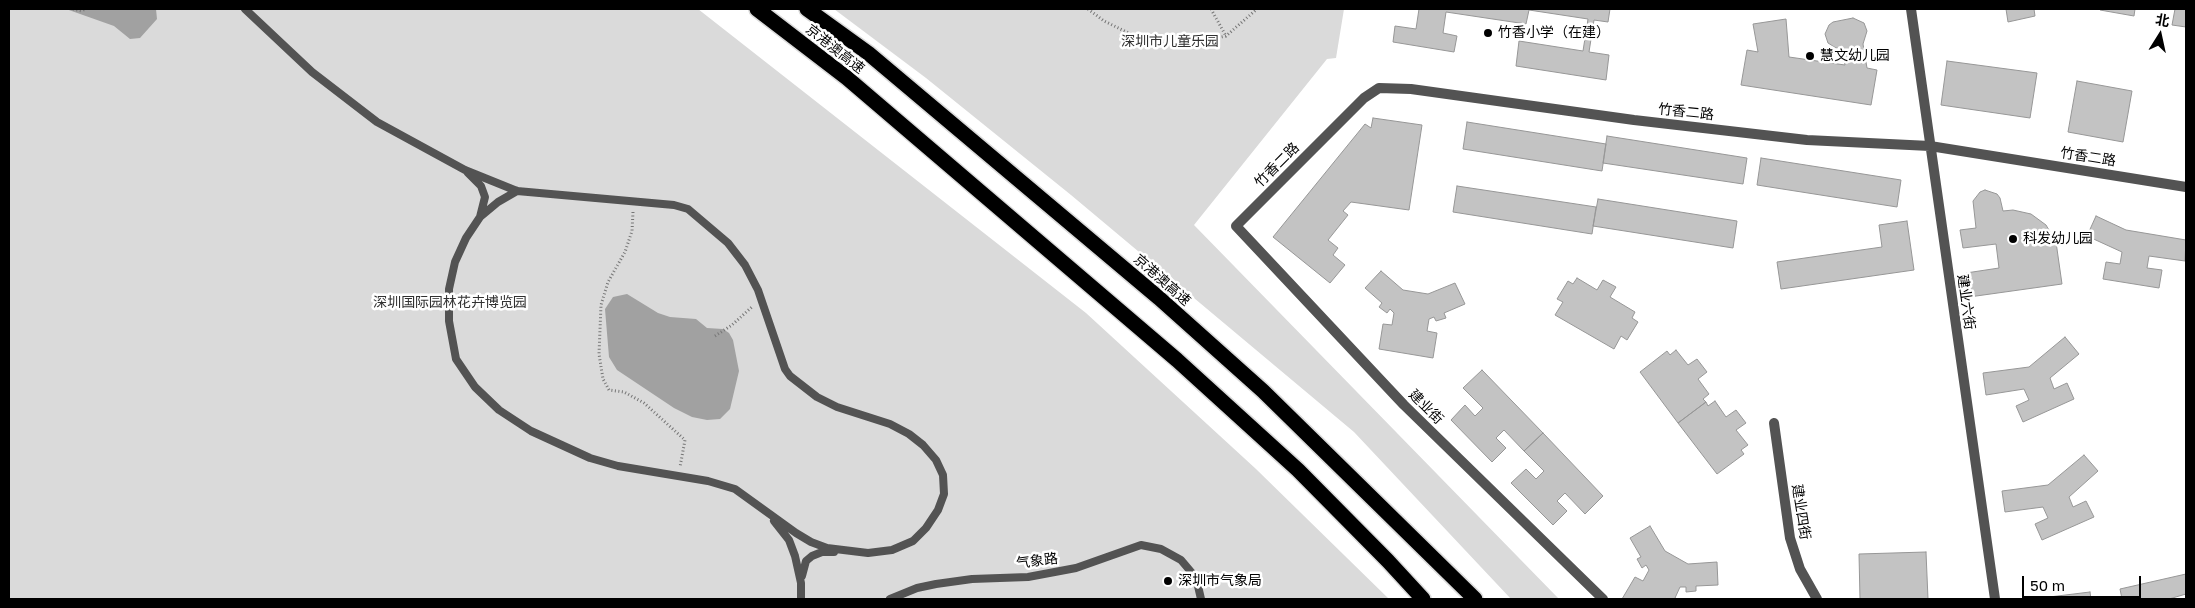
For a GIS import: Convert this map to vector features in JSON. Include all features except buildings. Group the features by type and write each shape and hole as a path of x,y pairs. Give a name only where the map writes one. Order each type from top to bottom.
{"highway":[{"name":"京港澳高速","path":"758,9 855,85 1177,360 1298,470 1423,599"},
{"name":"京港澳高速","path":"807,9 868,53 1159,298 1263,391 1475,599"}],"street":[{"name":"建业六街","path":"1911,9 1994,599"},
{"name":"竹香二路","path":"1236,226 1364,98 1379,88 1411,89 1634,120 1807,140 1930,146 2186,187"},
{"name":"建业街","path":"1236,226 1404,406 1603,599"},
{"name":"建业四街","path":"1774,423 1790,538 1800,569 1817,599"}],"lane":[{"path":"245,9 312,72 377,122 464,170 517,191 674,205 688,209 728,243 745,265 761,299 785,369 790,376 802,387 830,404 890,424 909,434 923,445 936,460 943,475 944,494 938,510 926,528 912,541 892,550 868,553 827,548 811,542 735,489 708,480 618,466 570,449 531,431 499,410 475,387 456,359 449,321 449,289 455,262 466,238 480,217 498,202 517,191"},
{"path":"464,170 481,186 485,197 480,217"},
{"path":"762,508 789,540 796,556 801,583 801,599"},
{"name":"气象路","path":"890,599 917,588 936,584 972,579 1028,577 1067,570 1141,545 1161,549 1181,560 1192,573 1201,599"},
{"path":"801,583 806,561 812,556 822,552 848,551"}],"path":[{"path":"74,9 82,11 85,9"},
{"path":"1088,9 1104,21 1142,40 1178,46 1226,36 1258,9"},
{"path":"1211,9 1226,36"},
{"path":"633,202 632,231 624,252 608,282 601,304 598,354 603,379 609,390 624,392 644,403 685,440 678,476"},
{"path":"715,336 732,325 761,299"}],"green space":[{"name":"深圳国际园林花卉博览园","path":"9,9 698,9 1086,313 1256,469 1389,599 9,599"},
{"name":"深圳市儿童乐园","path":"834,9 1344,9 1336,58 1327,59 1194,225 1559,599 1511,599 1354,432 1071,195 926,78"}],"shaded area":[{"path":"66,9 156,9 157,19 140,38 130,39 114,26"},
{"path":"627,294 658,313 670,317 696,319 707,328 723,329 729,333 733,340 739,371 730,409 720,419 707,420 692,417 674,408 617,370 609,357 605,309 613,297"}],"place":[{"name":"竹香小学（在建）","path":"1488,33"},
{"name":"慧文幼儿园","path":"1810,56"},
{"name":"科发幼儿园","path":"2013,239"},
{"name":"深圳市气象局","path":"1168,581"}]}
